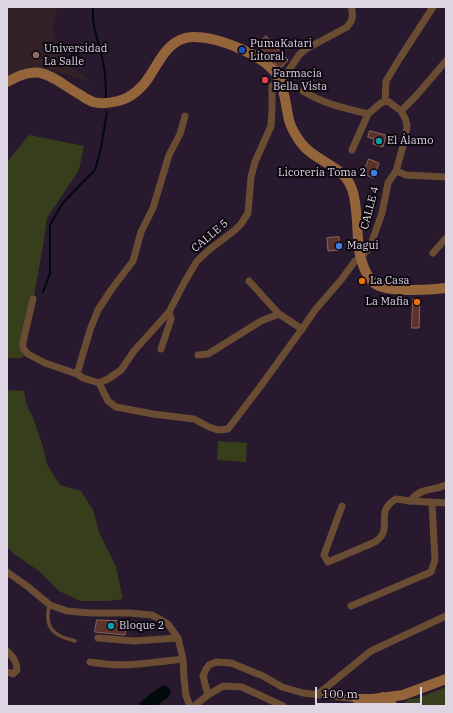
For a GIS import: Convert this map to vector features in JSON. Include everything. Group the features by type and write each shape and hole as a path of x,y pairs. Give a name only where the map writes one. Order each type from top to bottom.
{"main road":[{"path":"7,82 19,76 41,72 48,74 91,101 100,103 118,101 131,96 142,86 151,75 163,54 179,40 191,37 216,40 242,50 270,66 279,79 294,133 312,154 343,174 352,189 356,211 358,246 364,268 368,276 375,284 382,287 422,290 446,288"},
{"path":"368,701 404,695 446,679"},
{"path":"368,701 388,700 395,706 404,695"}],"street":[{"path":"279,79 285,76 299,55 350,24 353,17 351,7"},
{"path":"385,101 386,81 433,7"},
{"path":"352,150 368,114 385,101 390,102 401,111 446,61"},
{"name":"CALLE 5","path":"99,383 121,370 134,351 169,312 197,261 235,230 248,213 251,177 255,162 270,126 272,86 279,79"},
{"path":"303,91 326,103 368,114"},
{"name":"CALLE 4","path":"99,383 108,401 116,407 153,414 194,419 218,430 228,429 315,310 355,261 370,247 382,214 388,183 396,171 406,135 405,118 401,111"},
{"path":"77,374 90,330 98,310 133,261 141,232 153,208 169,155 180,134 185,116"},
{"path":"396,171 406,175 446,177"},
{"path":"433,253 446,238"},
{"path":"249,281 280,314 302,329"},
{"path":"33,300 23,342 23,348 28,354 45,364 99,383"},
{"path":"161,349 171,319 169,312"},
{"path":"198,355 208,354 261,321 280,314"},
{"path":"410,501 420,492 446,485"},
{"path":"342,506 324,555 328,562 380,539 385,527 384,516 386,508 390,502 396,499 446,503"},
{"path":"351,606 431,572 435,560 432,503"},
{"path":"7,572 28,586 50,605 67,611 152,615 168,624 178,638 183,659 186,696 190,706"},
{"path":"318,694 371,651 446,616"},
{"path":"98,638 134,641 178,638"},
{"path":"7,651 17,664 17,670 13,674 7,672"},
{"path":"90,662 104,665 136,665 183,659"},
{"path":"208,695 203,676 206,669 216,662 231,663 263,676 282,687 303,693 368,701"},
{"path":"194,706 223,686 242,687 283,706"}],"lane":[{"path":"50,605 48,616 51,628 57,634 75,641"}],"shaded area":[{"name":"Universidad La Salle","path":"7,7 58,7 53,26 56,44 76,70 95,86 81,79 43,67 27,68 7,76"}],"green space":[{"path":"29,135 84,146 79,170 47,218 23,358 7,358 7,162"},
{"path":"7,390 24,391 26,403 34,420 47,464 60,485 81,491 93,510 99,532 116,567 123,599 108,601 80,601 59,591 40,572 7,547"},
{"path":"218,441 247,443 246,462 217,460"},
{"path":"446,687 446,706 403,706 409,699 418,698"}],"building":[{"path":"266,36 288,60 279,68 258,45"},
{"name":"El Álamo","path":"370,131 386,135 383,147 373,144 374,139 368,137"},
{"path":"369,159 379,163 374,178 363,174"},
{"path":"339,237 340,250 328,251 327,238"},
{"path":"413,299 420,299 419,328 412,328"},
{"name":"Bloque 2","path":"97,620 128,621 125,635 95,632"}],"waterway":[{"path":"93,7 94,28 105,71 106,100"},
{"path":"43,292 50,273 50,225 62,204 95,170 101,148 107,112"},
{"path":"146,706 164,692"}],"place":[{"name":"PumaKatari Litoral","path":"242,50"},
{"name":"Universidad La Salle","path":"36,55"},
{"name":"Farmacia Bella Vista","path":"265,80"},
{"name":"El Álamo","path":"379,141"},
{"name":"Licoreria Toma 2","path":"374,173"},
{"name":"Magui","path":"339,246"},
{"name":"La Casa","path":"362,281"},
{"name":"La Mafia","path":"417,302"},
{"name":"Bloque 2","path":"111,626"}]}
